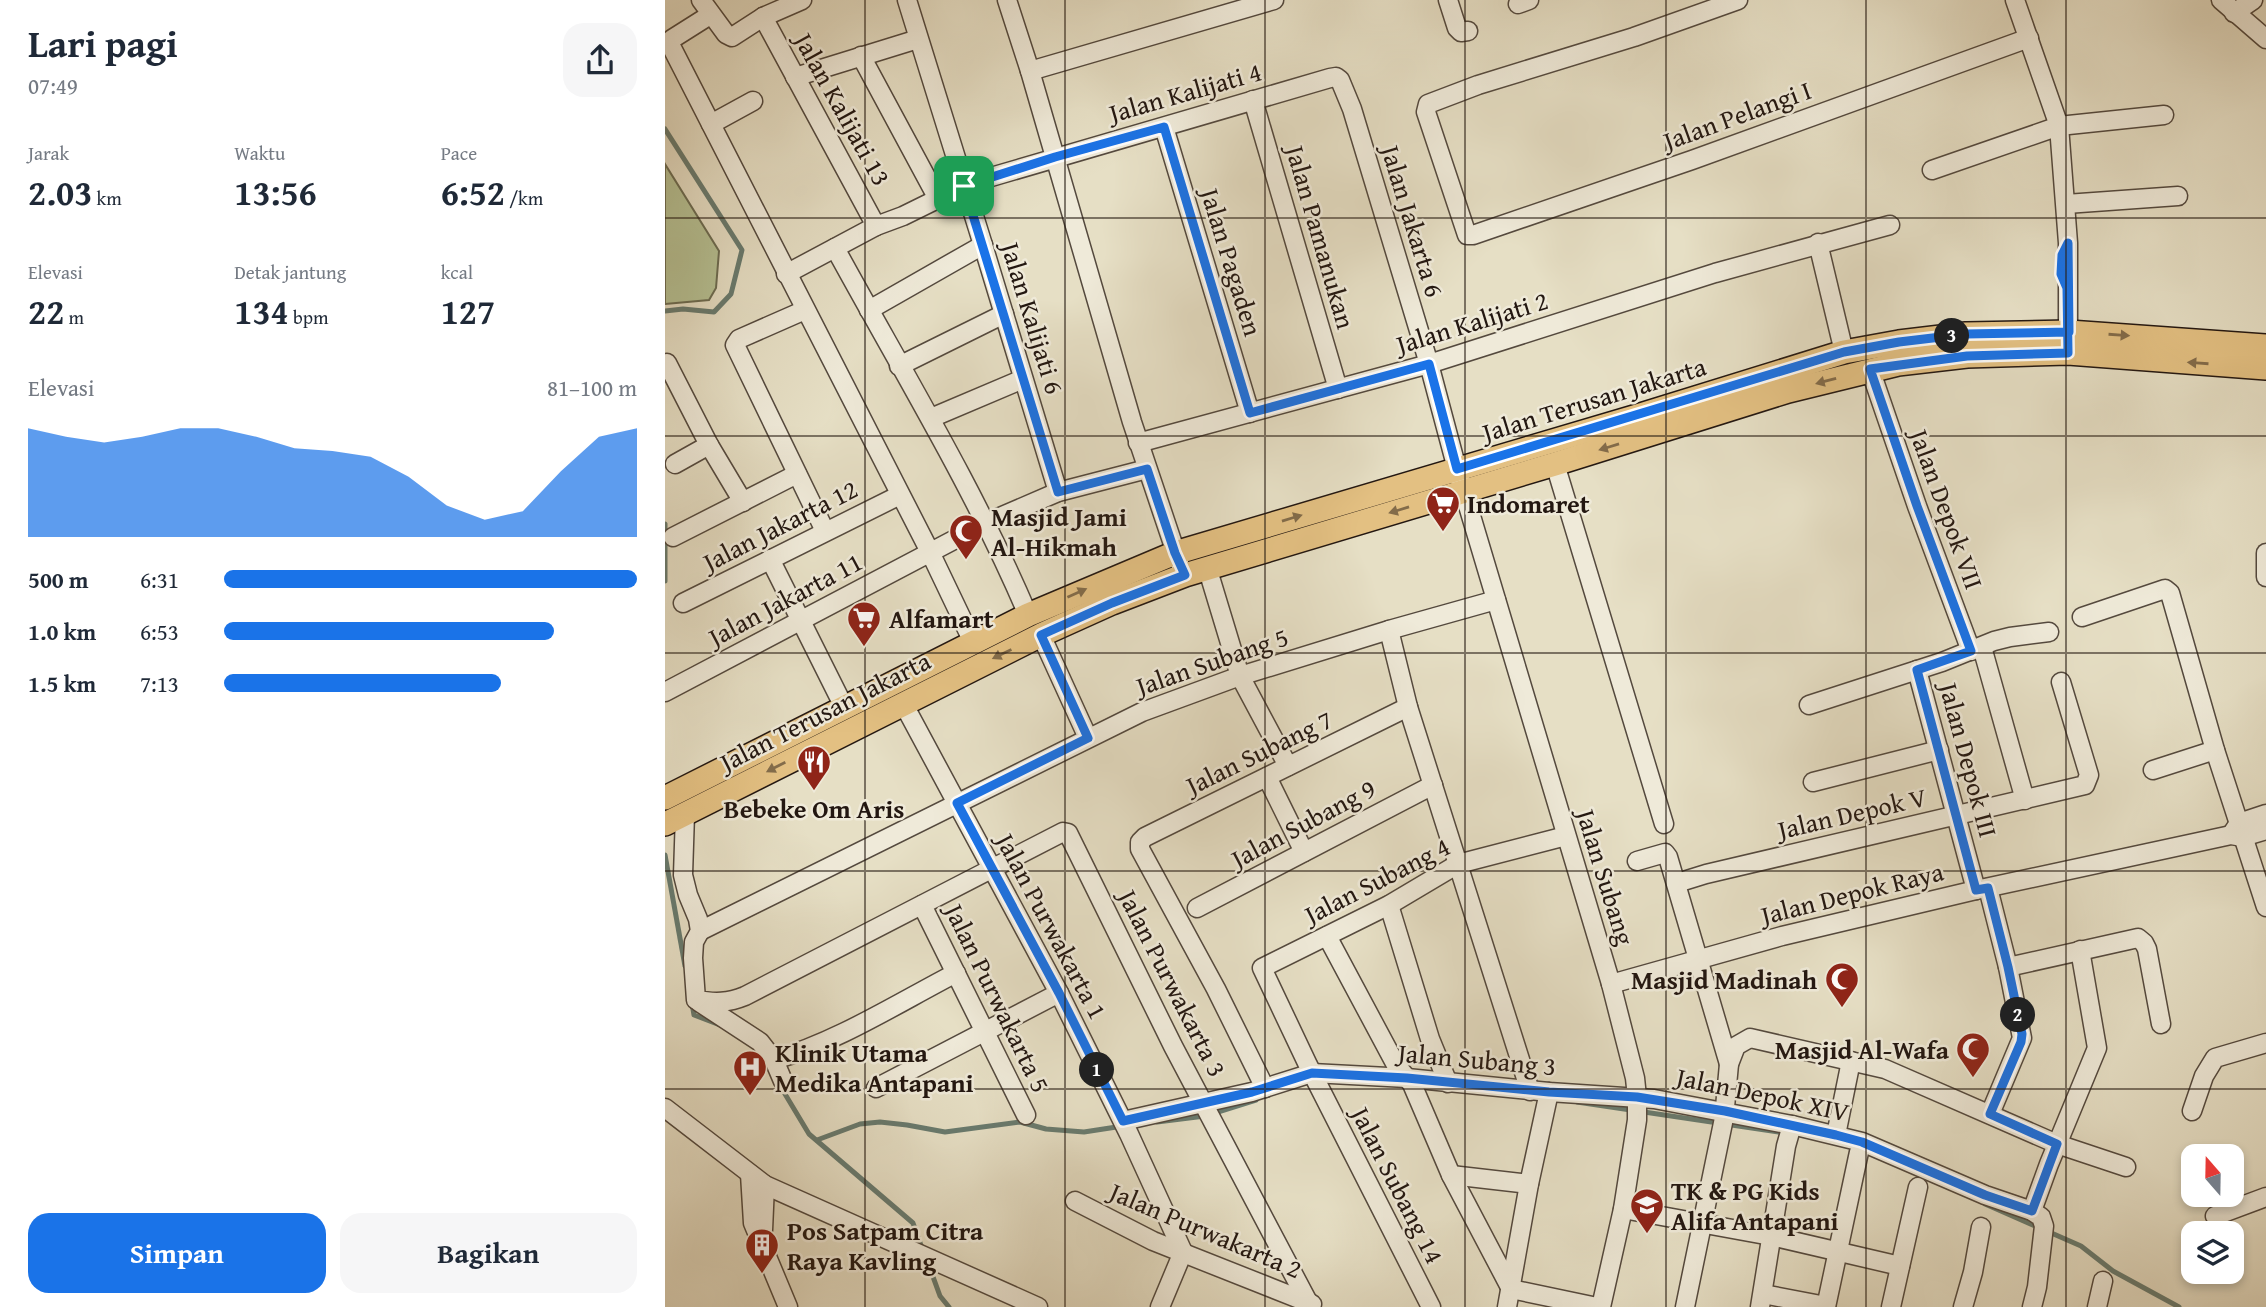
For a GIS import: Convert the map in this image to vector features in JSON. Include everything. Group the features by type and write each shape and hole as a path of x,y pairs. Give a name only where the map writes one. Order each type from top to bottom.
{"main road":[{"name":"Jalan Terusan Jakarta","path":"673,819 1041,635 1112,603 1196,571 1461,480 1844,352 1966,334 2068,342 2266,368"},
{"name":"Jalan Terusan Jakarta","path":"665,798 1028,615 1175,553 1461,480 1555,464 1788,391 1872,377 1967,356 2068,342 2266,346"}],"street":[{"path":"802,0 763,17 730,37 706,7 672,39 668,47 711,124 930,552 973,642"},
{"name":"Jalan Kalijati 6","path":"907,0 1058,492"},
{"path":"1007,0 1138,443 1175,553 1196,571 1240,676 1288,766"},
{"path":"1030,71 1274,0"},
{"path":"1448,0 1457,28 1461,32 1468,31"},
{"name":"Jalan Pelangi I","path":"1738,0 1634,37 1430,102 1426,106 1426,112 1467,235 1473,236 1679,164 2029,38"},
{"path":"2015,0 2059,126 2068,243 2068,342"},
{"path":"2221,0 2266,39"},
{"path":"2234,13 2253,0"},
{"name":"Jalan Kalijati 13","path":"763,17 876,226"},
{"path":"795,77 918,39"},
{"path":"861,56 938,199"},
{"name":"Jalan Jakarta 6","path":"1330,78 1336,77 1340,80 1352,109 1461,480"},
{"name":"Jalan Kalijati 4","path":"786,274 876,226 964,186 1330,78"},
{"name":"Jalan Pamanukan","path":"1253,100 1338,389"},
{"path":"711,124 754,101"},
{"path":"1933,170 2059,126 2164,115"},
{"name":"Jalan Pagaden","path":"1164,127 1250,413"},
{"path":"2066,204 2178,196"},
{"name":"Jalan Kalijati 2","path":"1138,443 1429,364 1715,273 1890,225"},
{"path":"1818,243 1844,352"},
{"path":"869,310 983,245"},
{"path":"835,248 899,366 931,418 986,523 1028,615"},
{"path":"805,310 739,339 736,345 825,531"},
{"path":"899,366 1004,314"},
{"path":"667,363 709,445 743,502"},
{"name":"Jalan Depok VII","path":"1872,377 1976,649 2025,800"},
{"path":"931,418 1023,379"},
{"path":"675,464 709,445"},
{"path":"1555,464 1664,824"},
{"name":"Jalan Jakarta 11","path":"665,692 986,523 1058,492 1147,469"},
{"path":"673,537 797,474"},
{"name":"Jalan Subang","path":"1461,480 1611,984 1635,1078 1637,1107 1623,1209 1599,1307"},
{"name":"Jalan Jakarta 12","path":"683,603 900,495"},
{"path":"2266,554 2266,577"},
{"path":"770,559 844,707"},
{"path":"2082,617 2165,589 2168,591 2238,832 2266,907"},
{"name":"Jalan Subang 5","path":"700,931 1142,712 1240,676 1389,629 1496,600"},
{"path":"1389,629 1408,708 1530,1091"},
{"name":"Jalan Depok III","path":"1990,1114 2022,1038 2008,967 1957,815 1917,670 2010,637 2049,632"},
{"path":"1041,635 1088,738"},
{"path":"1809,705 1917,670"},
{"name":"Jalan Depok V","path":"1677,883 2085,785 2089,775 2061,682"},
{"name":"Jalan Purwakarta 1","path":"903,703 1059,993 1184,1252"},
{"name":"Jalan Subang 7","path":"1265,1088 1216,989 1140,849 1140,842 1145,837 1408,708"},
{"path":"1813,782 1939,750"},
{"path":"2153,770 2215,750"},
{"path":"1267,777 1304,852"},
{"name":"Jalan Subang 9","path":"1197,908 1433,785"},
{"path":"2238,832 2266,814"},
{"path":"673,819 683,875 700,931 694,942 693,958 697,1000"},
{"path":"2238,832 2266,830"},
{"name":"Jalan Purwakarta 3","path":"992,868 1067,832 1173,1046 1312,1305"},
{"name":"Jalan Depok Raya","path":"1611,984 1699,958 1982,889 2238,832"},
{"name":"Jalan Subang 4","path":"1263,973 1264,966 1389,905 1458,864 1566,836"},
{"path":"1637,861 1667,854 1729,1063"},
{"path":"697,1000 724,1003 738,999 992,868"},
{"name":"Jalan Purwakarta 5","path":"922,905 1026,1115"},
{"path":"1389,905 1430,1039 1448,1083"},
{"path":"1327,936 1396,1065 1412,1085 1509,1298"},
{"path":"2008,967 2134,939 2141,940 2147,949 2161,1024"},
{"path":"2032,1307 2043,1231 2042,1219 2032,1211 2097,1048 2080,950"},
{"path":"774,1060 838,1034 956,973"},
{"name":"Jalan Subang 14","path":"1263,973 1431,1307"},
{"path":"876,1088 1059,993"},
{"path":"697,1000 760,1042 774,1060 783,1082"},
{"path":"1685,1307 1724,1120 1729,1063 1737,1046 1750,1038 1885,1069 2057,1144 2126,1167"},
{"path":"2192,1111 2204,1076 2215,1058 2266,1043"},
{"path":"1836,1135 1851,1061"},
{"path":"1125,1126 1208,1111 1265,1088 1316,1079"},
{"name":"Jalan Subang 3","path":"1316,1079 1412,1085 1448,1083 1530,1091 1547,1097 1637,1107"},
{"path":"1509,1298 1547,1097"},
{"name":"Jalan Depok XIV","path":"1637,1107 1724,1120 1789,1135 1836,1135 1862,1142 1985,1195 2032,1211"},
{"path":"665,1108 765,1185 1038,1307"},
{"path":"1789,1135 1761,1300 1826,1306 1859,1152"},
{"path":"750,1174 753,1223 788,1307"},
{"path":"1451,1175 1529,1184"},
{"path":"761,1240 765,1185"},
{"path":"1891,1307 1918,1187"},
{"path":"2215,1216 2266,1197"},
{"name":"Jalan Purwakarta 2","path":"1075,1201 1153,1241 1312,1305"},
{"path":"1623,1209 1703,1222 1900,1266"},
{"path":"1963,1307 1981,1227"},
{"path":"1160,1307 1184,1252"},
{"path":"2097,1307 2103,1281"},
{"path":"1509,1298 1599,1307"}],"green space":[{"path":"665,164 719,251 716,288 709,300 665,304"}],"waterway":[{"path":"665,129 742,250 731,294 714,312 683,309 665,311"},
{"path":"665,524 665,581"},
{"path":"665,855 685,966"},
{"path":"692,1003 694,1015 720,1025"},
{"path":"779,1084 809,1134 913,1223 923,1251"},
{"path":"1157,1122 1205,1116 1256,1100"},
{"path":"1577,1102 1785,1133"},
{"path":"817,1140 860,1124 880,1122 945,1132 1020,1122 1046,1129 1084,1132 1123,1126"},
{"path":"1985,1204 2081,1246 2113,1271 2179,1307"},
{"path":"928,1263 940,1296 949,1307"}],"place":[{"name":"Indomaret","path":"1443,533"},
{"name":"Masjid Jami Al-Hikmah","path":"966,561"},
{"name":"Alfamart","path":"864,648"},
{"name":"Bebeke Om Aris","path":"814,792"},
{"name":"Masjid Madinah","path":"1842,1009"},
{"name":"Masjid Al-Wafa","path":"1973,1079"},
{"name":"Klinik Utama Medika Antapani","path":"750,1097"},
{"name":"TK & PG Kids Alifa Antapani","path":"1647,1235"},
{"name":"Pos Satpam Citra Raya Kavling","path":"762,1275"}],"route":[{"path":"964,186 1058,492 1147,469 1185,575 1112,603 1041,635 1088,738 957,803 1059,993 1123,1121 1205,1104 1312,1073 1637,1097 1725,1111 1862,1142 1985,1195 2032,1211 2057,1144 1990,1114 2022,1034 1988,888 1976,890 1917,670 1971,651 1870,369 1967,356 2068,353 2069,332 2067,288 2061,274 2062,255 2068,243 2069,332 1966,334 1844,352 1457,469 1429,364 1250,413 1164,127 964,186"}]}
